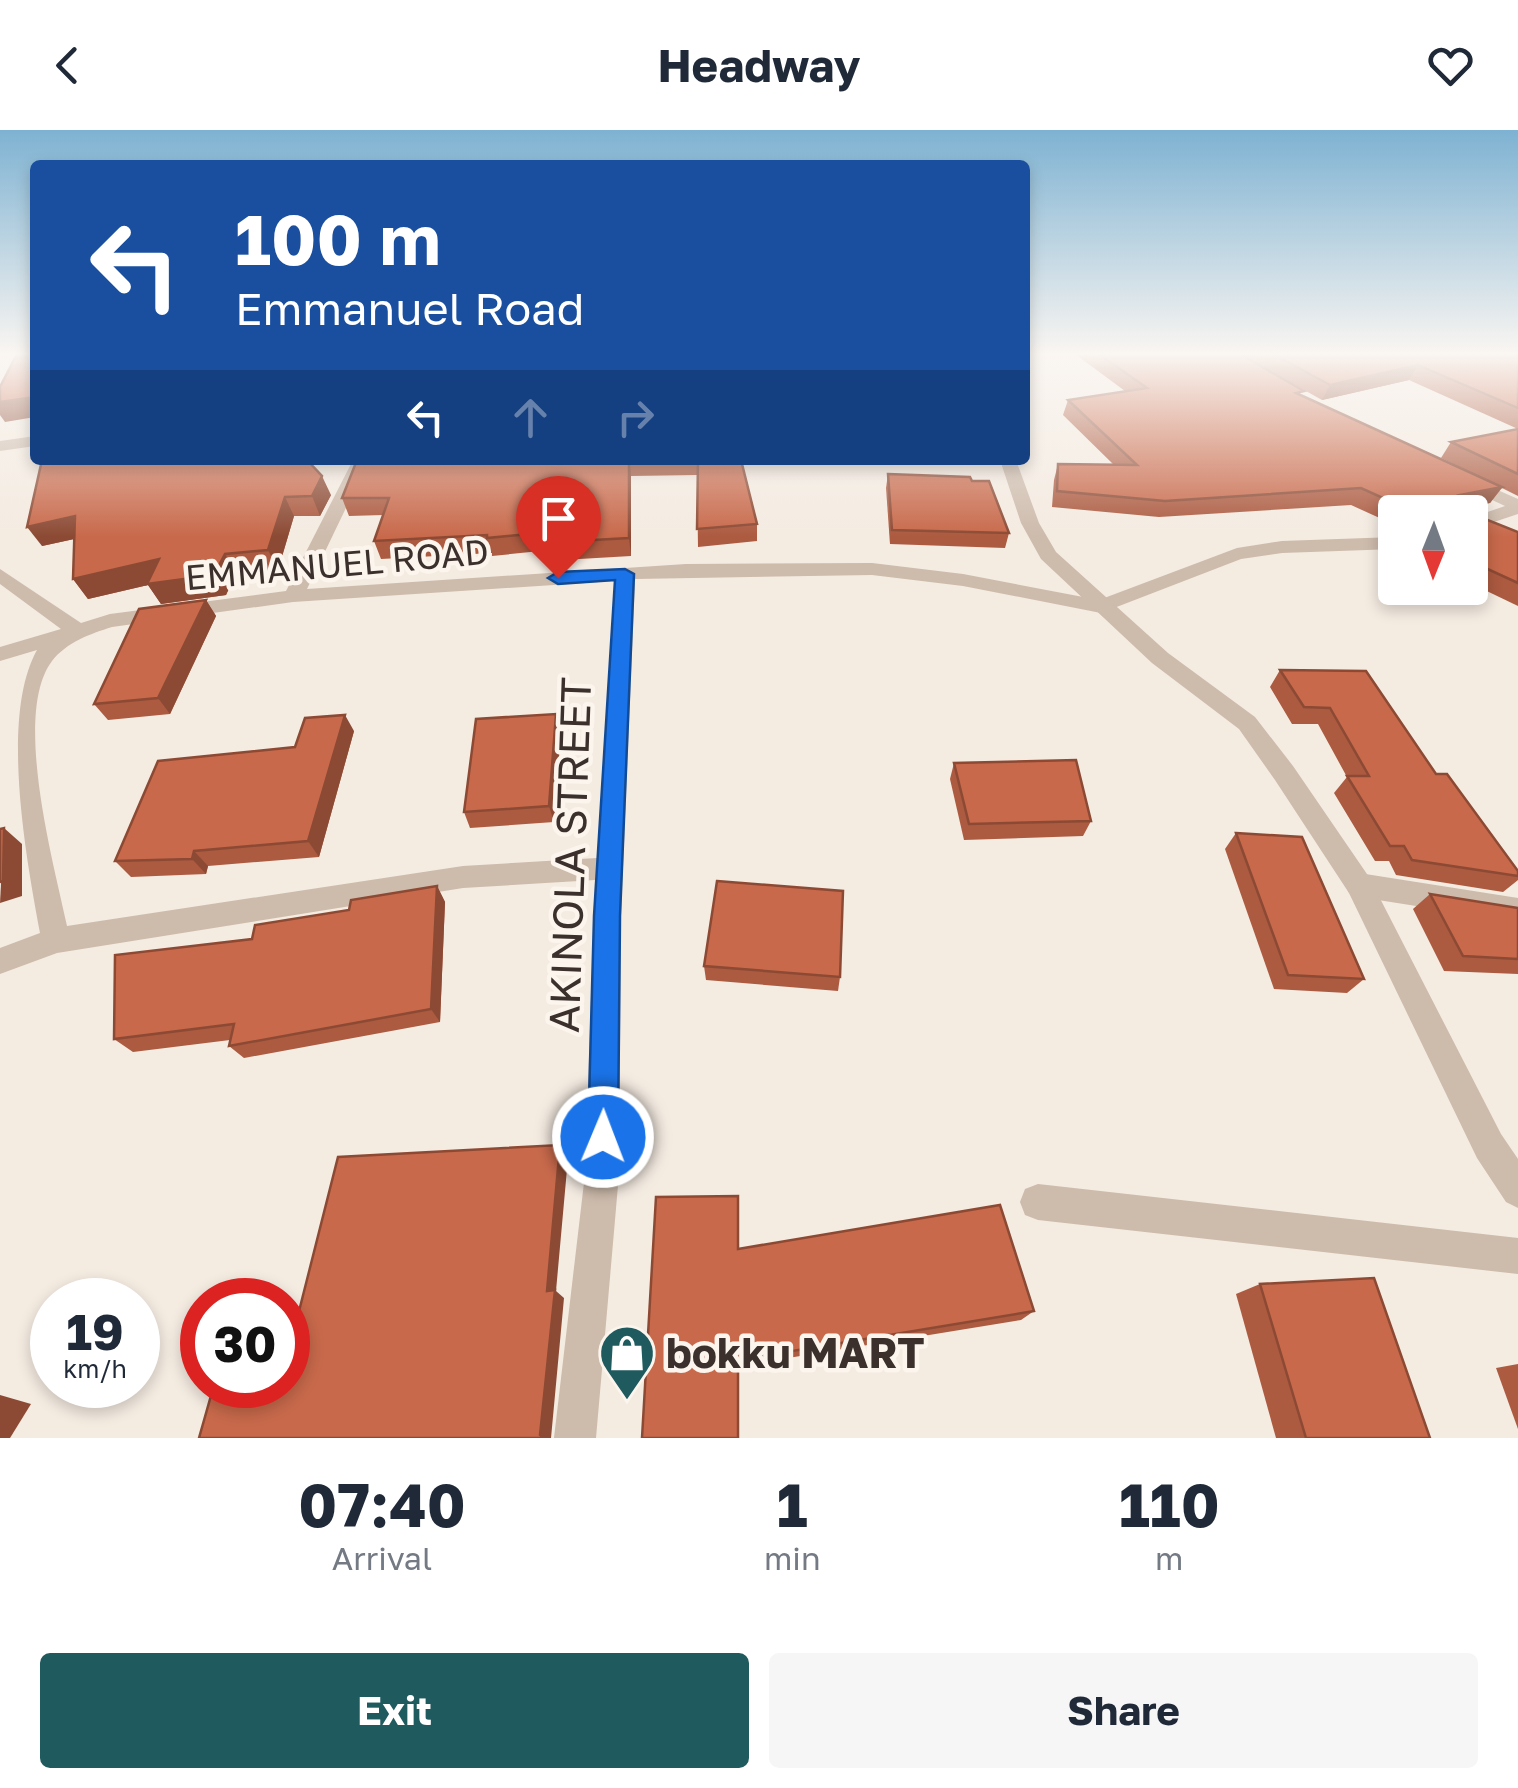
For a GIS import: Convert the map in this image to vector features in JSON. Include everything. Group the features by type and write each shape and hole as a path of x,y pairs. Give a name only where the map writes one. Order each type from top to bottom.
{"street":[{"path":"0,446 30,441"},
{"path":"293,596 358,465"},
{"path":"1010,465 1030,523 1048,555 1101,607 1246,723 1359,885 1489,1146 1518,1190"},
{"path":"1446,472 1518,507"},
{"path":"1488,518 1518,507"},
{"path":"1101,607 1237,554 1378,544"},
{"name":"EMMANUEL ROAD","path":"0,654 110,621 293,596 625,574 872,568 963,580 1101,607"},
{"name":"AKINOLA STREET","path":"575,1438 602,1174 607,916 625,574"},
{"path":"0,576 77,630 41,660 26,695 21,736 56,940"},
{"path":"0,962 56,940 463,878 612,868"},
{"path":"1359,885 1518,910"},
{"path":"1038,1202 1518,1256"}],"building":[{"path":"1084,415 1344,415 1502,487 1460,495 1378,496 1361,488 1165,501 1057,491 1058,464 1137,465"},
{"path":"1518,429 1518,474 1451,442"},
{"path":"41,465 312,465 322,476 312,496 285,497 268,550 225,554 214,575 147,584 159,559 73,579 75,516 27,527"},
{"path":"355,465 629,465 629,538 558,542 559,531 487,538 374,541 389,498 342,498"},
{"path":"698,465 742,465 757,524 697,529"},
{"path":"888,474 989,481 1009,533 892,530"},
{"path":"1488,520 1518,532 1518,583 1488,569"},
{"path":"206,600 158,698 94,704 139,609"},
{"path":"1280,670 1366,671 1436,774 1447,774 1518,876 1412,860 1404,846 1390,846 1347,776 1369,776 1330,708 1304,707"},
{"path":"556,714 549,806 464,812 476,719"},
{"path":"345,715 308,841 194,851 192,859 115,861 158,761 295,747 305,718"},
{"path":"1076,760 1091,821 969,824 954,763"},
{"path":"4,828 3,881 0,882 0,829"},
{"path":"1236,833 1302,837 1364,979 1288,975"},
{"path":"717,881 843,891 840,977 704,966"},
{"path":"437,886 431,1009 229,1046 234,1024 114,1039 115,955 252,939 255,925 349,910 351,900"},
{"path":"1430,894 1518,908 1518,959 1463,956"},
{"path":"560,1145 547,1291 555,1290 540,1435 544,1438 199,1438 207,1408 310,1408 307,1278 338,1157"},
{"path":"738,1196 738,1249 1000,1205 1034,1311 738,1360 738,1438 642,1438 656,1197"},
{"path":"1374,1278 1430,1438 1306,1438 1260,1284"}],"place":[{"name":"bokku MART","path":"627,1402"}],"route":[{"path":"558,578 625,574 607,916 603,1137"}]}
